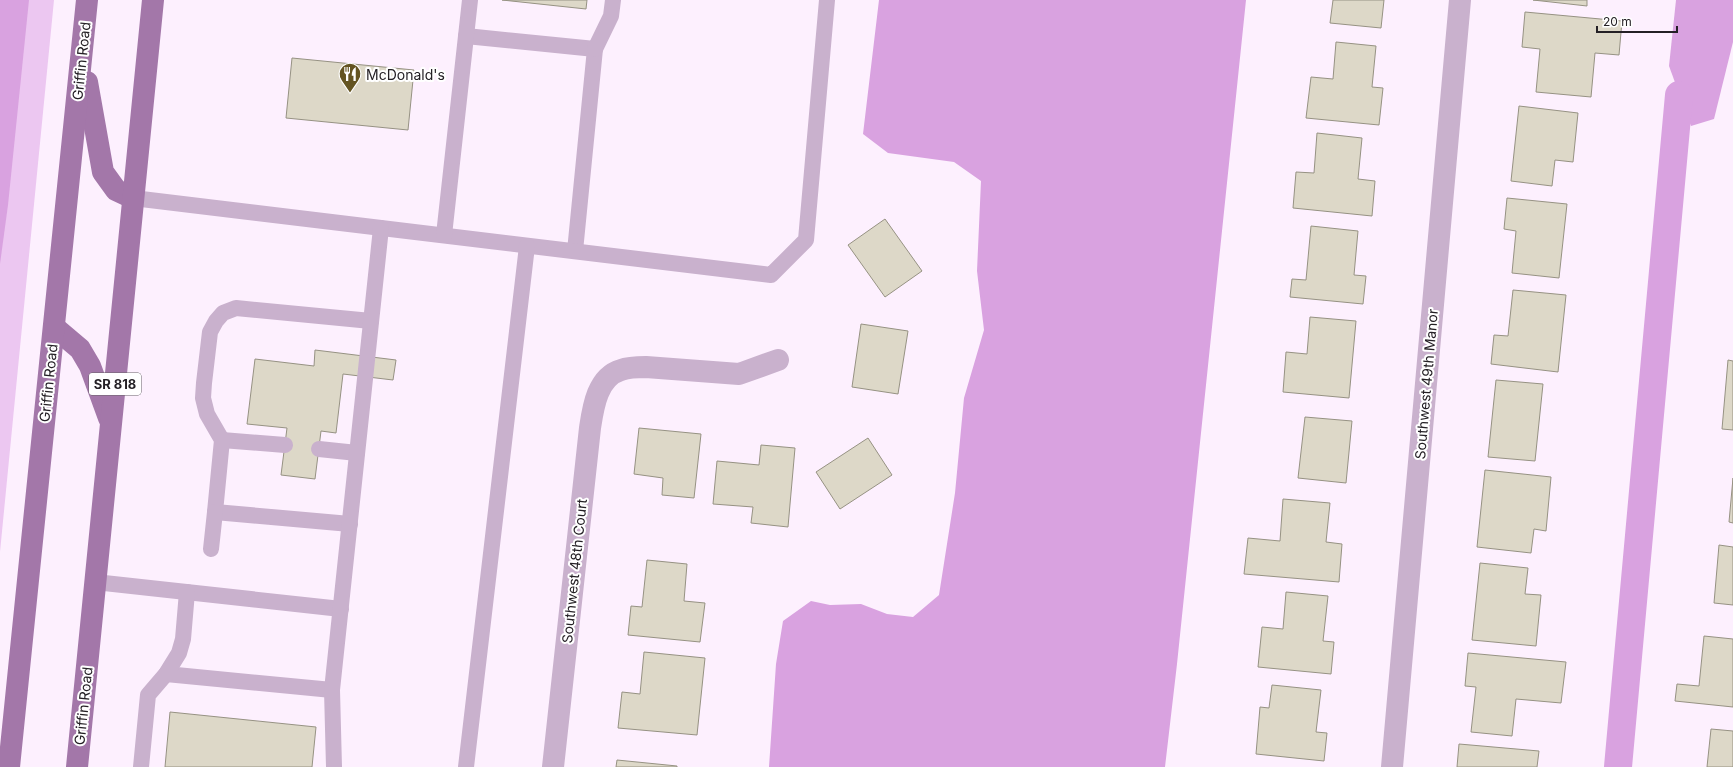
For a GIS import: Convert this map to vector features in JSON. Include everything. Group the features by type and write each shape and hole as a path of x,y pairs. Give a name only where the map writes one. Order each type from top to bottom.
{"main road":[{"name":"Griffin Road","path":"9,767 87,0"},
{"name":"Griffin Road","path":"77,767 153,0"},
{"path":"82,55 102,172 116,190 133,198"},
{"path":"54,327 80,349 90,366 111,423"}],"street":[{"name":"Southwest 49th Manor","path":"1392,767 1460,0"},
{"name":"Southwest 48th Court","path":"553,767 593,408 598,394 608,378 619,370 646,367 739,374 778,360"}],"lane":[{"path":"444,235 470,0"},
{"path":"575,251 595,49 611,16 613,0"},
{"path":"133,198 771,275 806,240 822,0"},
{"path":"466,36 595,49"},
{"path":"334,767 332,690 381,228"},
{"path":"466,767 527,246"},
{"path":"211,549 222,440 207,414 203,398 210,332 216,322 223,313 236,308 371,321"},
{"path":"222,440 285,445"},
{"path":"319,449 357,453"},
{"path":"215,512 350,524"},
{"path":"95,582 341,608"},
{"path":"141,767 148,695 166,674 179,653 183,639 187,592"},
{"path":"166,674 332,690"}],"shaded area":[{"path":"0,0 54,0 0,552"},
{"path":"0,0 29,0 8,205 0,264"},
{"path":"879,0 1246,0 1165,767 769,767 776,664 783,621 811,601 830,605 861,604 887,614 913,617 939,595 955,493 964,398 984,330 977,271 981,181 954,162 888,153 863,134"},
{"path":"1676,0 1733,0 1733,42 1714,119 1691,126 1669,66"}],"building":[{"path":"502,0 587,0 586,9"},
{"path":"1333,0 1384,0 1381,28 1330,23"},
{"path":"1533,0 1587,0 1587,6"},
{"path":"1525,12 1622,21 1619,55 1595,53 1591,97 1536,92 1540,49 1522,47"},
{"path":"1336,42 1376,46 1372,87 1383,88 1379,125 1306,118 1311,77 1333,79"},
{"name":"McDonald's","path":"292,58 414,70 408,130 286,118"},
{"path":"1519,106 1578,113 1573,162 1555,160 1552,186 1511,181"},
{"path":"1317,133 1362,138 1358,179 1375,181 1372,216 1293,208 1296,172 1314,173"},
{"path":"1507,198 1567,204 1559,278 1512,273 1516,231 1504,229"},
{"path":"885,219 922,271 885,297 848,245"},
{"path":"1311,226 1358,231 1354,275 1366,276 1363,304 1290,297 1292,279 1306,280"},
{"path":"1513,290 1566,295 1558,372 1491,364 1494,335 1508,336"},
{"path":"1310,317 1356,321 1349,398 1283,392 1286,352 1307,354"},
{"path":"861,324 908,331 898,394 852,387"},
{"path":"315,350 396,360 393,380 343,374 336,433 321,431 315,479 281,475 287,428 247,424 255,359 314,366"},
{"path":"1728,360 1733,361 1733,430 1722,429"},
{"path":"1496,380 1543,384 1535,461 1488,457"},
{"path":"1305,417 1352,421 1346,483 1298,478"},
{"path":"639,428 701,434 694,498 662,495 663,478 634,474"},
{"path":"868,438 892,475 840,509 816,472"},
{"path":"761,445 795,448 788,527 751,523 753,507 713,504 717,461 759,465"},
{"path":"1485,470 1551,477 1546,531 1534,529 1531,553 1477,547"},
{"path":"1733,478 1733,523 1729,522"},
{"path":"1283,499 1330,503 1326,542 1342,544 1339,582 1244,574 1248,538 1280,541"},
{"path":"1719,545 1733,547 1733,605 1714,603"},
{"path":"647,560 687,564 684,601 705,603 700,642 628,635 631,606 642,607"},
{"path":"1480,563 1528,568 1525,594 1541,595 1536,646 1472,640"},
{"path":"1286,592 1328,596 1323,641 1334,642 1331,674 1258,667 1262,627 1283,629"},
{"path":"1704,636 1733,639 1733,707 1675,701 1677,684 1699,686"},
{"path":"644,652 705,658 697,735 618,728 622,692 640,694"},
{"path":"1468,653 1566,662 1561,703 1516,699 1512,736 1471,732 1476,687 1465,686"},
{"path":"1272,685 1321,690 1316,732 1327,733 1324,761 1256,754 1260,707 1269,708"},
{"path":"170,712 316,727 312,767 165,767"},
{"path":"1711,729 1733,731 1733,767 1707,767"},
{"path":"1459,744 1539,751 1537,767 1457,767"},
{"path":"617,760 677,766 677,767 616,767"}],"waterway":[{"path":"1618,767 1679,95"}],"place":[{"name":"McDonald's","path":"350,94"}]}
